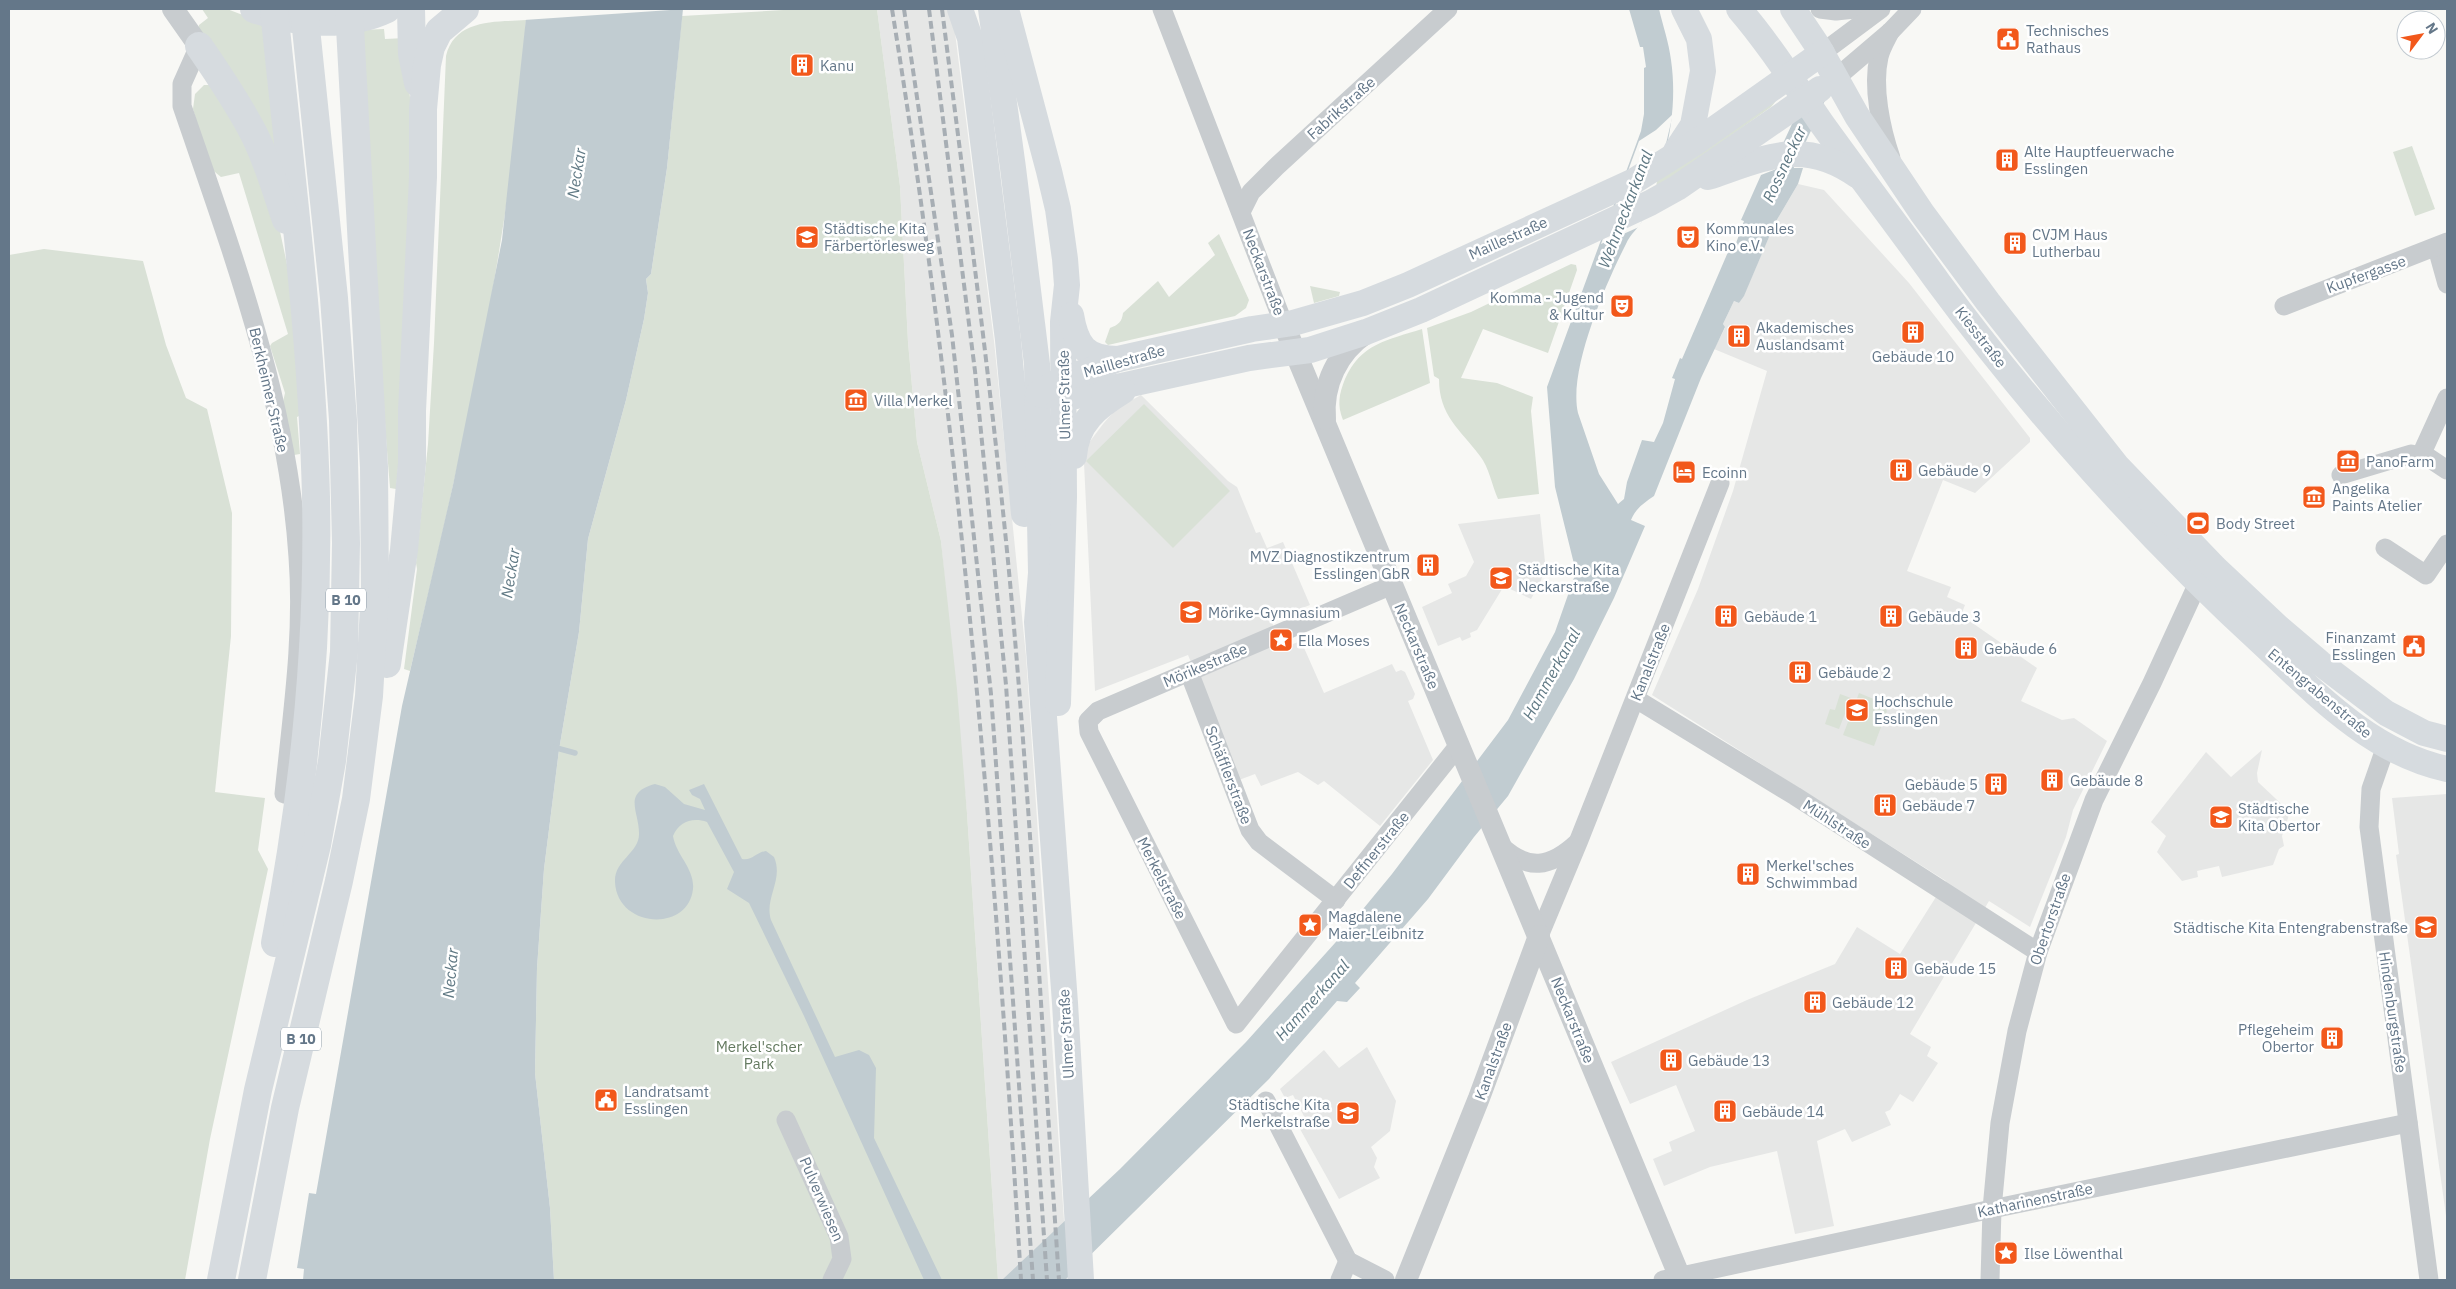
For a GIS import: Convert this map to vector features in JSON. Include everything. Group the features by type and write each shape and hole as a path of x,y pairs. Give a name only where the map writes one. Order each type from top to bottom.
{"highway":[{"path":"254,9 292,18 348,21 365,18 386,9"},
{"path":"239,1182 248,1068 287,883 307,740 312,682 316,499 302,271 274,9"},
{"name":"B 10","path":"221,1280 258,1090 317,845 332,761 344,652 346,543 343,420 334,298 304,9"},
{"name":"B 10","path":"252,1280 285,1108 339,882 356,799 372,656 376,530 371,386 349,9"},
{"path":"410,9 412,54 423,109"},
{"path":"356,799 376,727 408,514 412,463 412,411 423,184 423,109 427,66 431,47 444,24 465,9"},
{"path":"199,46 244,116 264,157 302,271"}],"main road":[{"path":"365,9 378,9"},
{"path":"960,9 970,38 1008,340 1028,559 1037,622"},
{"name":"Ulmer Straße","path":"991,9 1022,243 1038,394 1041,573 1037,622 1065,1003 1074,1190 1081,1280"},
{"name":"Ulmer Straße","path":"1006,9 1058,209 1067,285 1063,322 1065,387 1064,497 1057,752 1049,788"},
{"path":"1663,164 1690,131 1702,80 1703,61 1699,39 1684,9"},
{"name":"Kiesstraße","path":"1739,9 1758,30 1797,93 1824,126 1956,305 2032,400 2198,583 2256,638"},
{"name":"Kiesstraße","path":"1794,9 1819,53 1898,178 1958,263 2107,454 2148,499 2244,596"},
{"name":"Maillestraße","path":"1038,394 1065,387 1143,382 1249,358 1310,350 1366,332 1421,310 1650,203 1676,188 1797,93 1819,53"},
{"name":"Maillestraße","path":"1065,387 1086,372 1118,359 1252,329 1284,325 1378,298 1621,188 1797,93 1838,83"},
{"name":"Maillestraße","path":"1676,188 1769,157 1791,152 1811,155 1840,166 1868,185"},
{"path":"1067,285 1073,326 1079,343 1089,354 1108,359 1118,359"},
{"path":"1064,497 1071,482 1076,438 1086,420 1110,399 1143,382"},
{"name":"Entengrabenstraße","path":"2244,596 2320,663 2370,702 2436,736"},
{"name":"Entengrabenstraße","path":"2256,638 2348,720 2386,746 2423,763 2447,769"},
{"name":"Entengrabenstraße","path":"2370,702 2384,722 2388,737 2386,746"},
{"name":"Entengrabenstraße","path":"2386,746 2392,740 2407,732 2436,736"}],"street":[{"path":"173,9 199,46"},
{"name":"Neckarstraße","path":"1162,9 1325,427 1539,936 1675,1279"},
{"name":"Fabrikstraße","path":"1241,212 1251,192 1270,173 1448,9"},
{"path":"1828,10 1855,9"},
{"path":"1838,83 1912,9"},
{"path":"1819,53 1878,11"},
{"path":"1890,32 1879,57 1878,83 1883,125 1898,178"},
{"name":"Berkheimer Straße","path":"199,46 182,84 182,106 264,355 286,463 297,545 298,645 284,794"},
{"path":"2442,245 2447,284"},
{"name":"Kupfergasse","path":"2284,306 2442,245"},
{"path":"1325,427 1326,392 1334,368 1346,350 1366,332"},
{"path":"2421,455 2447,398"},
{"path":"2341,475 2411,454 2421,455 2436,461 2447,470"},
{"name":"Kanalstraße","path":"1406,1280 1479,1098 1539,936 1580,840 1720,483"},
{"path":"2385,548 2426,575 2447,544"},
{"name":"Obertorstraße","path":"1990,1280 1992,1209 2000,1124 2017,1031 2038,952 2094,800 2152,683 2198,583"},
{"name":"Mörikestraße","path":"1089,732 1088,722 1094,713 1392,585"},
{"name":"Schäfflerstraße","path":"1189,672 1250,830 1259,842 1336,900"},
{"name":"Mühlstraße","path":"1636,699 1787,791 1859,839 2038,952"},
{"name":"Merkelstraße","path":"1089,732 1236,1024"},
{"name":"Hindenburgstraße","path":"2386,746 2371,789 2369,827 2429,1280"},
{"name":"Deffnerstraße","path":"1236,1024 1460,749"},
{"name":"Kanalstraße","path":"1497,836 1522,861 1544,863 1566,853 1580,840"},
{"path":"1266,1101 1348,1261 1384,1280"},
{"name":"Pulverwiesen","path":"786,1120 840,1237 842,1259 832,1280"},
{"name":"Katharinenstraße","path":"1675,1279 1992,1209 2408,1123"},
{"path":"1340,1280 1348,1261"}],"shaded area":[{"path":"877,9 952,9 994,341 1026,656 1068,1280 998,1280 967,813 941,541 917,442 908,342 900,186"},
{"name":"Hochschule Esslingen","path":"1798,184 1824,190 1909,283 2030,438 2030,442 1975,493 1943,480 1907,571 1951,587 1947,597 1965,605 1961,615 2037,668 2021,701 2062,720 2074,718 2107,741 2073,810 2066,837 2030,927 1989,901 1910,1034 1931,1047 1927,1056 1938,1063 1913,1102 1900,1094 1890,1110 1885,1112 1891,1125 1852,1142 1845,1129 1817,1141 1834,1226 1795,1234 1777,1151 1710,1167 1664,1186 1653,1159 1672,1151 1669,1142 1695,1131 1676,1085 1630,1104 1611,1062 1747,1000 1835,964 1857,927 1900,954 1946,881 1652,695 1698,589 1733,491 1767,371 1714,349 1725,328 1723,324 1734,301 1739,303 1744,295 1775,223"},
{"name":"Mörike-Gymnasium","path":"1141,395 1228,481 1237,487 1256,533 1260,532 1267,548 1283,542 1310,605 1271,620 1282,648 1301,641 1324,693 1392,664 1396,672 1401,670 1405,672 1415,694 1413,699 1408,701 1433,760 1380,826 1324,781 1318,785 1298,772 1261,786 1255,774 1239,780 1188,655 1095,691 1084,463 1088,444 1103,424 1116,409"},
{"name":"Städtische Kita Neckarstraße","path":"1540,514 1545,562 1541,581 1531,599 1504,586 1477,630 1470,633 1471,637 1462,641 1460,637 1438,646 1422,607 1452,593 1448,584 1466,576 1474,562 1458,524"},
{"name":"Städtische Kita Obertor","path":"2262,750 2257,773 2258,782 2290,812 2282,836 2284,846 2279,849 2273,865 2222,877 2219,866 2197,871 2198,877 2182,881 2157,852 2166,836 2151,822 2206,752 2231,777"},
{"name":"Städtische Kita Entengrabenstraße","path":"2447,794 2447,1223 2396,855 2399,854 2392,798"},
{"name":"Städtische Kita Merkelstraße","path":"1367,1047 1396,1101 1390,1131 1371,1147 1377,1158 1374,1167 1380,1178 1339,1199 1300,1129 1308,1124 1293,1095 1285,1098 1280,1089 1324,1050 1339,1068"}],"green space":[{"path":"202,9 227,9 267,24 282,171 198,30 199,25 208,18"},
{"name":"Merkel'scher Park","path":"800,9 877,9 900,186 908,342 917,442 941,541 957,689 998,1280 554,1280 550,1208 535,1073 537,968 544,869 559,750 579,632 588,539 626,400 644,319 648,293 646,279 651,274 667,168 682,16"},
{"path":"526,20 519,103 497,266 448,510 410,671 404,669 417,569 416,563 428,444 446,56 451,44 458,35 467,29 502,21"},
{"path":"384,29 385,39 405,38 411,110 413,179 401,438 396,489 390,488 386,438 360,30"},
{"path":"204,85 211,85 222,93 278,222 288,269 301,415 297,417 300,454 294,455 282,406 285,393 270,346 288,334 239,173 221,177 210,168 193,109 195,94"},
{"path":"1776,101 1771,107 1680,172 1656,186 1657,179"},
{"path":"2412,146 2435,209 2415,216 2393,152"},
{"path":"1219,234 1249,300 1246,308 1235,316 1108,345 1105,342 1110,328 1119,323 1123,313 1158,281 1169,297 1215,255 1208,243"},
{"path":"44,249 143,261 166,345 186,398 207,409 232,513 231,636 215,792 265,798 258,850 268,869 210,1139 185,1280 9,1280 9,255"},
{"path":"1571,264 1576,265 1577,270 1548,353 1483,329 1461,378 1497,383 1533,397 1531,411 1539,494 1498,499 1483,460 1458,430 1447,413 1440,392 1439,379 1434,376 1427,328 1471,312"},
{"path":"1310,286 1340,292 1339,296 1314,303"},
{"path":"1422,329 1430,383 1343,420 1339,404 1341,390 1345,379 1359,358 1367,350 1387,340"},
{"path":"1144,404 1230,491 1173,548 1086,461"},
{"path":"1859,693 1881,702 1887,711 1874,746 1843,735"},
{"path":"1840,694 1851,698 1839,729 1825,724 1830,709 1835,710"}],"water":[{"name":"Neckar","path":"527,9 683,9 667,168 651,274 646,279 648,293 644,319 626,400 588,539 579,632 559,750 544,869 537,968 535,1073 550,1208 554,1280 303,1280 304,1269 297,1268 309,1193 316,1194 402,706 453,485 502,240"},
{"path":"1629,9 1659,9 1670,54 1673,101 1668,141 1651,200 1643,219 1628,240 1599,303 1578,374 1576,395 1578,413 1599,474 1618,504 1624,499 1627,482 1642,440 1654,442 1663,423 1675,379 1672,378 1731,245 1735,246 1744,221 1741,220 1761,175 1779,168 1803,168 1798,184 1775,223 1744,296 1739,303 1734,301 1723,324 1725,327 1701,378 1654,496 1638,509 1631,520 1645,526 1614,598 1574,679 1508,796 1474,837 1428,899 1355,983 1360,988 1347,1002 1337,1001 1269,1079 1065,1280 1002,1280 1120,1169 1246,1042 1335,943 1392,874 1508,720 1555,632 1576,572 1555,487 1547,387 1641,131 1644,114 1644,68 1646,67 1643,47 1640,47"},
{"path":"655,784 665,787 684,804 705,810 700,799 692,795 689,790 704,784 742,859 749,859 766,851 774,857 777,873 770,904 771,920 835,1057 859,1050 869,1055 876,1068 874,1138 942,1280 924,1280 804,1016 749,903 727,889 734,872 707,822 696,820 682,824 673,836 693,882 693,889 688,903 679,913 667,918 653,919 639,916 627,909 619,897 615,882 618,868 636,846 638,840 635,798 639,792"}],"pier":[{"path":"524,9 685,9 524,20"},
{"path":"1673,114 1656,186 1639,227 1601,244 1639,141 1656,130"}],"waterway":[{"name":"Rossneckar","path":"1784,165 1816,96"},
{"path":"553,747 575,753"}],"railway":[{"path":"892,9 916,167 956,484 987,802 1021,1280"},
{"path":"904,9 952,335 991,694 1033,1280"},
{"path":"929,9 975,371 1006,685 1047,1280"},
{"path":"942,9 987,367 1010,582 1031,844 1059,1280"}],"place":[{"name":"Technisches Rathaus","path":"2008,39"},
{"name":"Kanu","path":"802,65"},
{"name":"Alte Hauptfeuerwache Esslingen","path":"2007,160"},
{"name":"Städtische Kita Färbertörlesweg","path":"807,237"},
{"name":"Kommunales Kino e.V.","path":"1688,237"},
{"name":"CVJM Haus Lutherbau","path":"2015,243"},
{"name":"Komma - Jugend & Kultur","path":"1622,306"},
{"name":"Gebäude 10","path":"1913,332"},
{"name":"Akademisches Auslandsamt","path":"1739,336"},
{"name":"Villa Merkel","path":"856,400"},
{"name":"PanoFarm","path":"2348,461"},
{"name":"Gebäude 9","path":"1901,470"},
{"name":"Ecoinn","path":"1684,472"},
{"name":"Angelika Paints Atelier","path":"2314,497"},
{"name":"Body Street","path":"2198,523"},
{"name":"MVZ Diagnostikzentrum Esslingen GbR","path":"1428,565"},
{"name":"Städtische Kita Neckarstraße","path":"1501,578"},
{"name":"Mörike-Gymnasium","path":"1191,612"},
{"name":"Gebäude 1","path":"1726,616"},
{"name":"Gebäude 3","path":"1891,616"},
{"name":"Ella Moses","path":"1281,640"},
{"name":"Finanzamt Esslingen","path":"2414,646"},
{"name":"Gebäude 6","path":"1966,648"},
{"name":"Gebäude 2","path":"1800,672"},
{"name":"Hochschule Esslingen","path":"1857,710"},
{"name":"Gebäude 8","path":"2052,780"},
{"name":"Gebäude 5","path":"1996,784"},
{"name":"Gebäude 7","path":"1885,805"},
{"name":"Städtische Kita Obertor","path":"2221,817"},
{"name":"Merkel'sches Schwimmbad","path":"1748,874"},
{"name":"Magdalene Maier-Leibnitz","path":"1310,925"},
{"name":"Städtische Kita Entengrabenstraße","path":"2426,927"},
{"name":"Gebäude 15","path":"1896,968"},
{"name":"Gebäude 12","path":"1815,1002"},
{"name":"Pflegeheim Obertor","path":"2332,1038"},
{"name":"Gebäude 13","path":"1671,1060"},
{"name":"Landratsamt Esslingen","path":"606,1100"},
{"name":"Gebäude 14","path":"1725,1111"},
{"name":"Städtische Kita Merkelstraße","path":"1348,1113"},
{"name":"Ilse Löwenthal","path":"2006,1253"}],"water label":[{"name":"Wehrneckarkanal","path":"1625,209"},
{"name":"Hammerkanal","path":"1551,674"},
{"name":"Hammerkanal","path":"1312,1000"}]}
